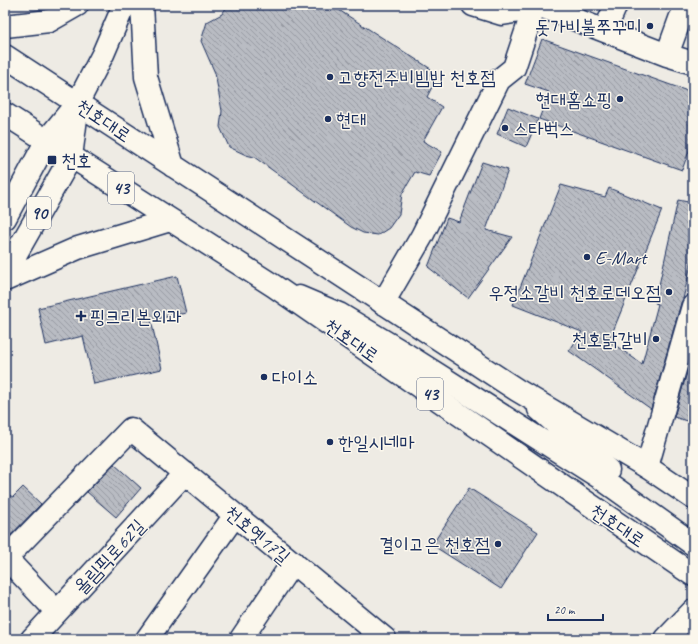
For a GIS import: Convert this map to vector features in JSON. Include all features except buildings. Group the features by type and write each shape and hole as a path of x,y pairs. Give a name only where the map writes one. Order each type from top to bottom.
{"main road":[{"path":"5,26 50,21 77,5"},
{"name":"90","path":"5,218 47,140 78,102 103,54 124,5"},
{"path":"142,5 146,77 173,166"},
{"path":"473,5 494,9 540,7 605,30 667,55 693,63"},
{"path":"605,30 616,5"},
{"path":"667,55 680,19 688,5"},
{"path":"383,303 422,236 499,80 514,68 540,7"},
{"name":"천호대로","path":"5,56 78,102 173,166 517,390 647,467 693,498"},
{"name":"90","path":"5,270 71,157 78,102"},
{"name":"천호대로","path":"5,114 274,286 693,575"},
{"path":"5,222 12,219 17,220 21,228 5,270"},
{"path":"5,270 170,220"},
{"path":"274,286 340,314 407,355 602,478 693,544"},
{"path":"647,467 693,306"},
{"path":"517,390 607,469 693,532"},
{"name":"천호옛17길","path":"5,558 131,428 386,639"},
{"name":"올림픽로62길","path":"32,639 185,473"},
{"path":"147,639 236,515"},
{"path":"5,558 57,612"},
{"path":"241,639 292,562"},
{"path":"666,639 693,611"}],"place":[{"name":"돗가비불쭈꾸미","path":"650,26"},
{"name":"고향전주비빔밥 천호점","path":"330,77"},
{"name":"현대홈쇼핑","path":"620,99"},
{"name":"현대","path":"328,119"},
{"name":"스타벅스","path":"505,128"},
{"name":"천호","path":"52,160"},
{"name":"E-Mart","path":"587,257"},
{"name":"우정소갈비 천호로데오점","path":"669,292"},
{"name":"핑크리본외과","path":"81,316"},
{"name":"천호닭갈비","path":"656,339"},
{"name":"다이소","path":"264,377"},
{"name":"한일시네마","path":"330,442"},
{"name":"결이고은 천호점","path":"498,544"}]}
